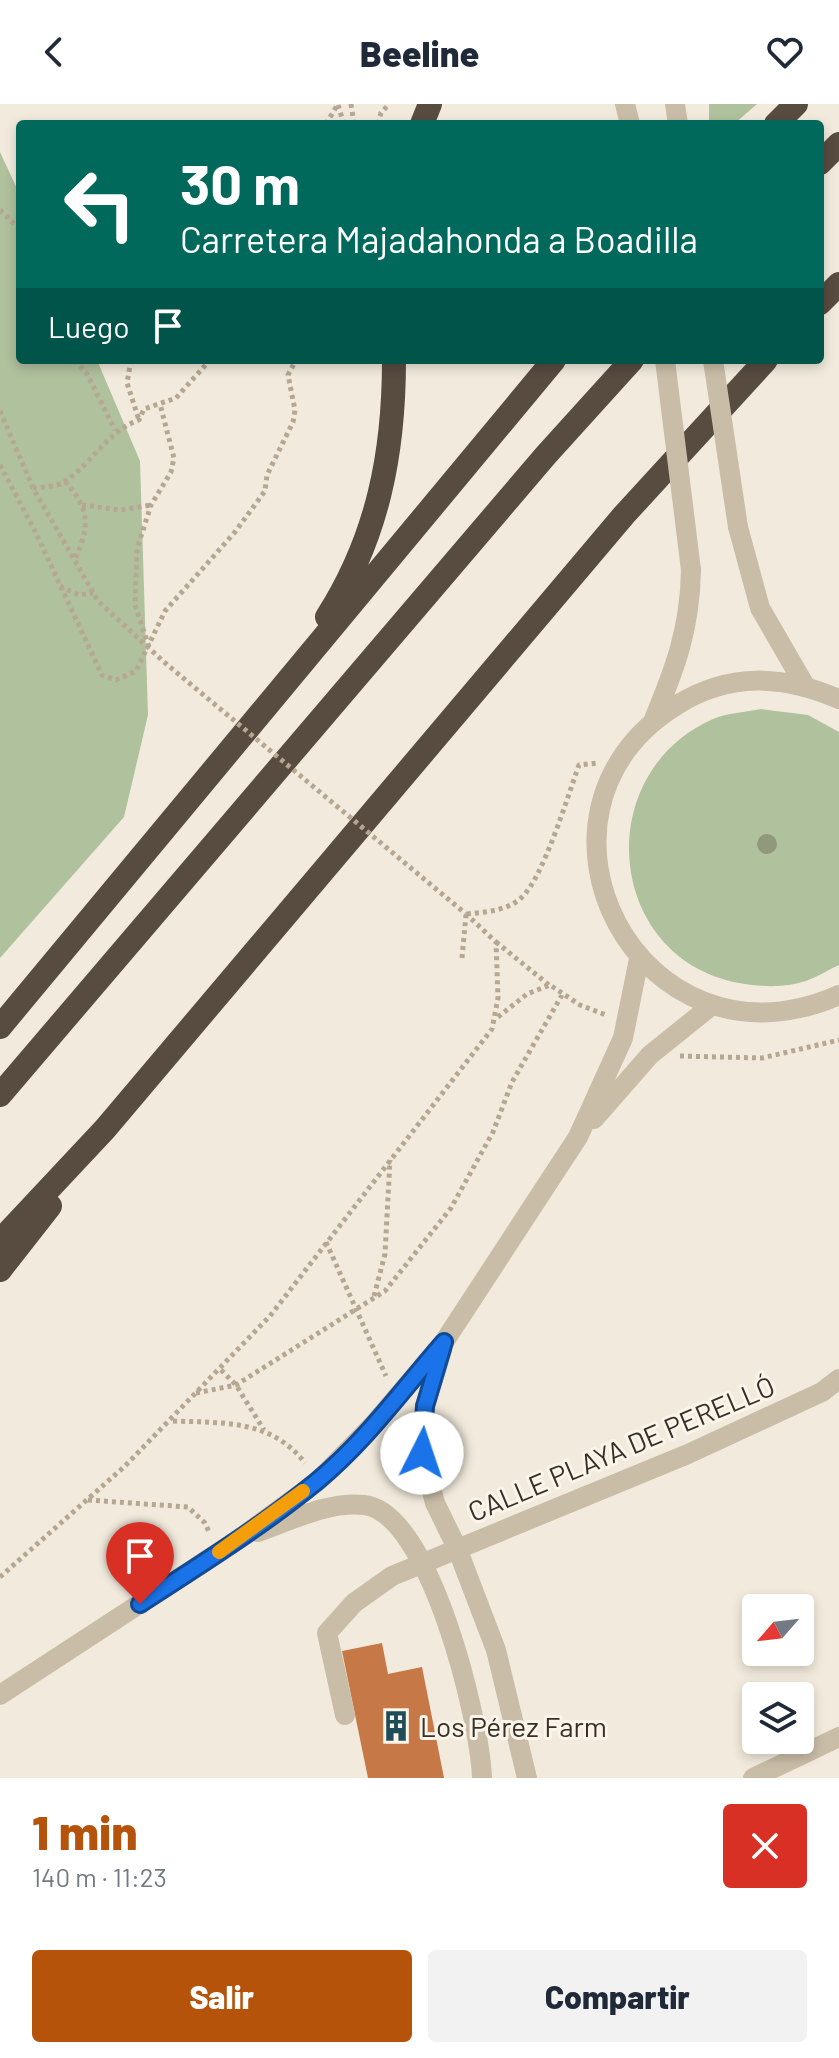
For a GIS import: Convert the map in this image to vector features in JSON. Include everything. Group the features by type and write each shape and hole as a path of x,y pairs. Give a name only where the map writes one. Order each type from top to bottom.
{"highway":[{"path":"780,120 796,104"},
{"path":"824,159 839,144"},
{"path":"824,299 839,284"},
{"path":"278,694 335,604 363,550 382,496 392,438 394,364"},
{"path":"0,1027 551,364"},
{"path":"0,1095 546,455 628,364"},
{"path":"0,1241 105,1129 624,515 762,364"},
{"path":"0,1270 14,1256 105,1129"}],"street":[{"path":"654,720 680,657 690,609 691,570 665,364"},
{"path":"714,364 738,527 760,608 804,684"},
{"path":"839,699 804,684 751,679 699,692 654,720 619,761 600,810 597,863 610,914 639,959 672,987 711,1006 759,1014 808,1008 839,995"},
{"path":"0,1695 239,1539 318,1481 397,1398 444,1342 578,1137 623,1038 639,959"},
{"path":"578,1137 665,1043 711,1006"},
{"path":"444,1342 425,1406 422,1453 435,1503 457,1548 496,1650 527,1778"},
{"name":"CALLE PLAYA DE PERELLÓ","path":"345,1715 327,1633 354,1603 392,1576 688,1454 822,1392 839,1379"},
{"path":"239,1539 326,1508 364,1505 386,1512 407,1533 461,1659 482,1778"},
{"path":"753,1778 839,1737"}],"path":[{"path":"0,210 16,226"},
{"path":"78,364 87,374 115,430"},
{"path":"130,364 127,383 139,420"},
{"path":"33,488 65,481 96,455 115,430 139,420 144,409 176,398 206,364"},
{"path":"0,465 34,529 102,675 116,680 136,671 165,611 235,532 265,491 267,475 293,422 295,410 288,375 294,364"},
{"path":"149,648 135,605 137,549 151,505 171,472 174,458 160,404"},
{"path":"0,411 33,488 93,593 149,648 562,995 580,1005 626,1020"},
{"path":"65,481 82,505 86,534 74,560"},
{"path":"82,505 120,510 151,505"},
{"path":"59,586 79,595 93,593"},
{"path":"466,914 493,912 521,898 540,866 579,765 619,761"},
{"path":"462,958 466,914"},
{"path":"496,942 497,1018"},
{"path":"0,1577 87,1500 221,1370 270,1316 453,1081 497,1018 527,994 550,985"},
{"path":"195,1394 236,1385 385,1291 412,1261 451,1208 493,1132 512,1082 562,995"},
{"path":"665,1043 683,1059 762,1058 839,1040"},
{"path":"373,1297 385,1254 390,1159"},
{"path":"326,1242 397,1398"},
{"path":"221,1370 236,1385 264,1431"},
{"path":"172,1420 250,1424 280,1438 296,1452 318,1481"},
{"path":"87,1500 188,1507 205,1523 218,1553"}],"green space":[{"path":"709,104 757,104 739,120 709,120"},
{"path":"0,152 16,186 16,364 99,364 140,461 148,715 124,817 0,958"},
{"path":"761,709 808,715 839,732 839,965 806,981 781,986 739,983 694,967 661,939 639,903 630,862 632,820 646,780 673,745 713,719"}],"building":[{"name":"Los Pérez Farm","path":"382,1643 388,1674 422,1667 444,1778 368,1778 342,1651"}],"slow traffic":[{"path":"219,1552 303,1491"}],"place":[{"name":"Los Pérez Farm","path":"396,1726"}],"route":[{"path":"140,1604 239,1539 318,1481 373,1425 444,1342 425,1406 422,1453"}]}
